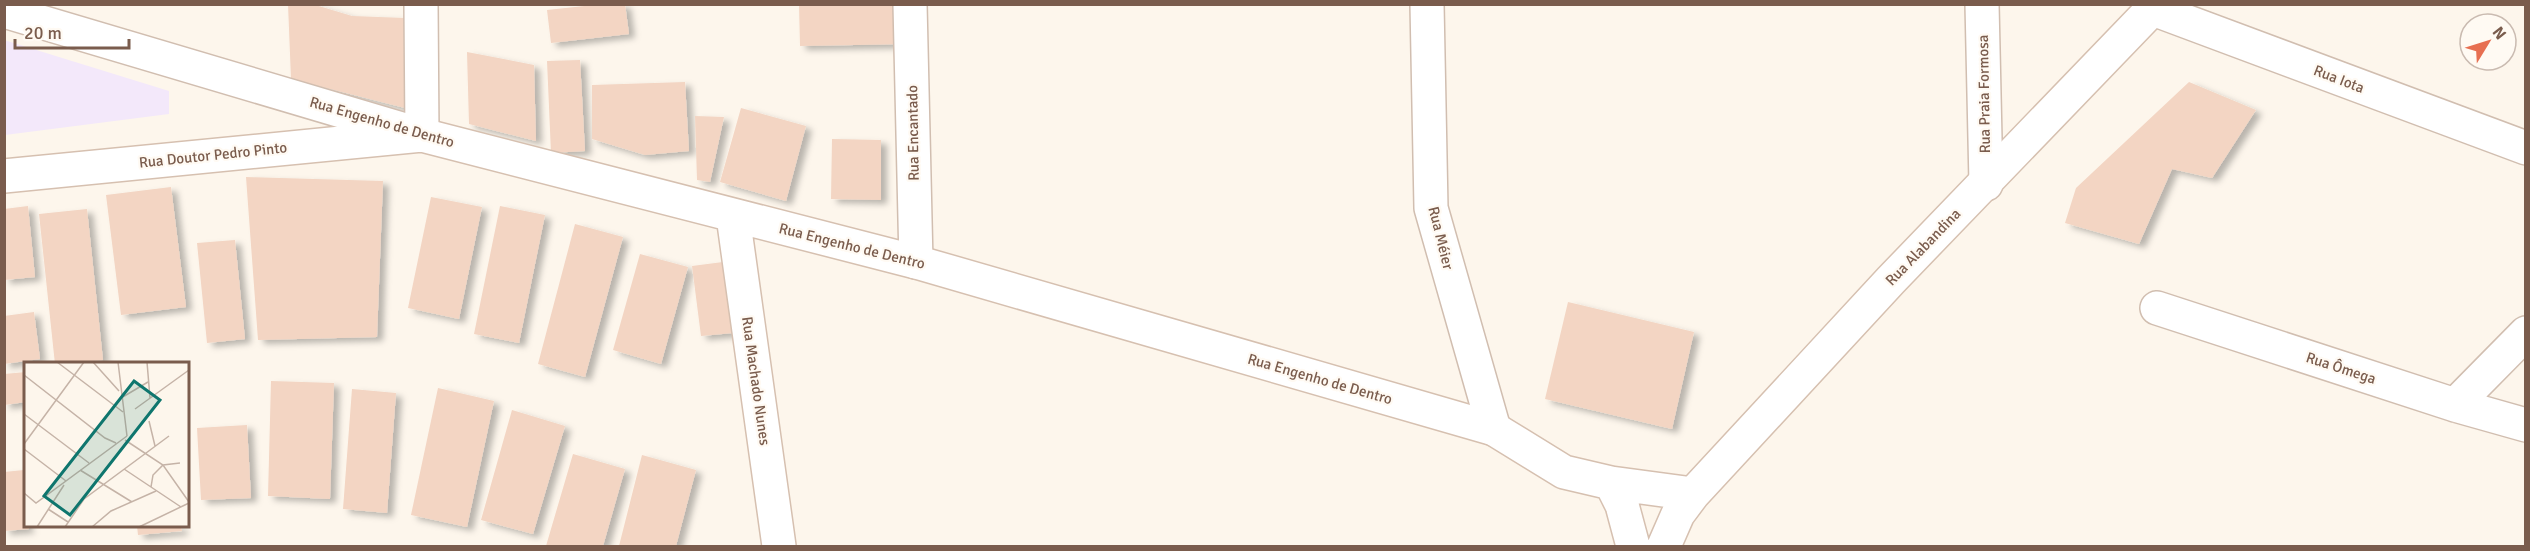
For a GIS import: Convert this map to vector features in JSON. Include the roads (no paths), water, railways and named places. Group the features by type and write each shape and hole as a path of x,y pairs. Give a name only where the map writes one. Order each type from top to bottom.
{"street":[{"path":"421,4 422,135"},
{"name":"Rua Encantado","path":"910,4 916,262"},
{"name":"Rua Méier","path":"1427,4 1431,208 1494,429"},
{"name":"Rua Praia Formosa","path":"1982,4 1986,184"},
{"name":"Rua Alabandina","path":"1664,546 1678,514 1693,494 1891,280 2155,7"},
{"name":"Rua Iota","path":"2155,7 2526,148"},
{"name":"Rua Engenho de Dentro","path":"4,10 422,135 916,262 1494,429 1564,472 1611,483 1693,494"},
{"name":"Rua Doutor Pedro Pinto","path":"4,176 422,135"},
{"name":"Rua Machado Nunes","path":"733,216 779,546"},
{"name":"Rua Ômega","path":"2157,308 2455,405 2526,425"},
{"path":"2455,405 2526,333"},
{"path":"1611,483 1622,505 1633,546"}]}
